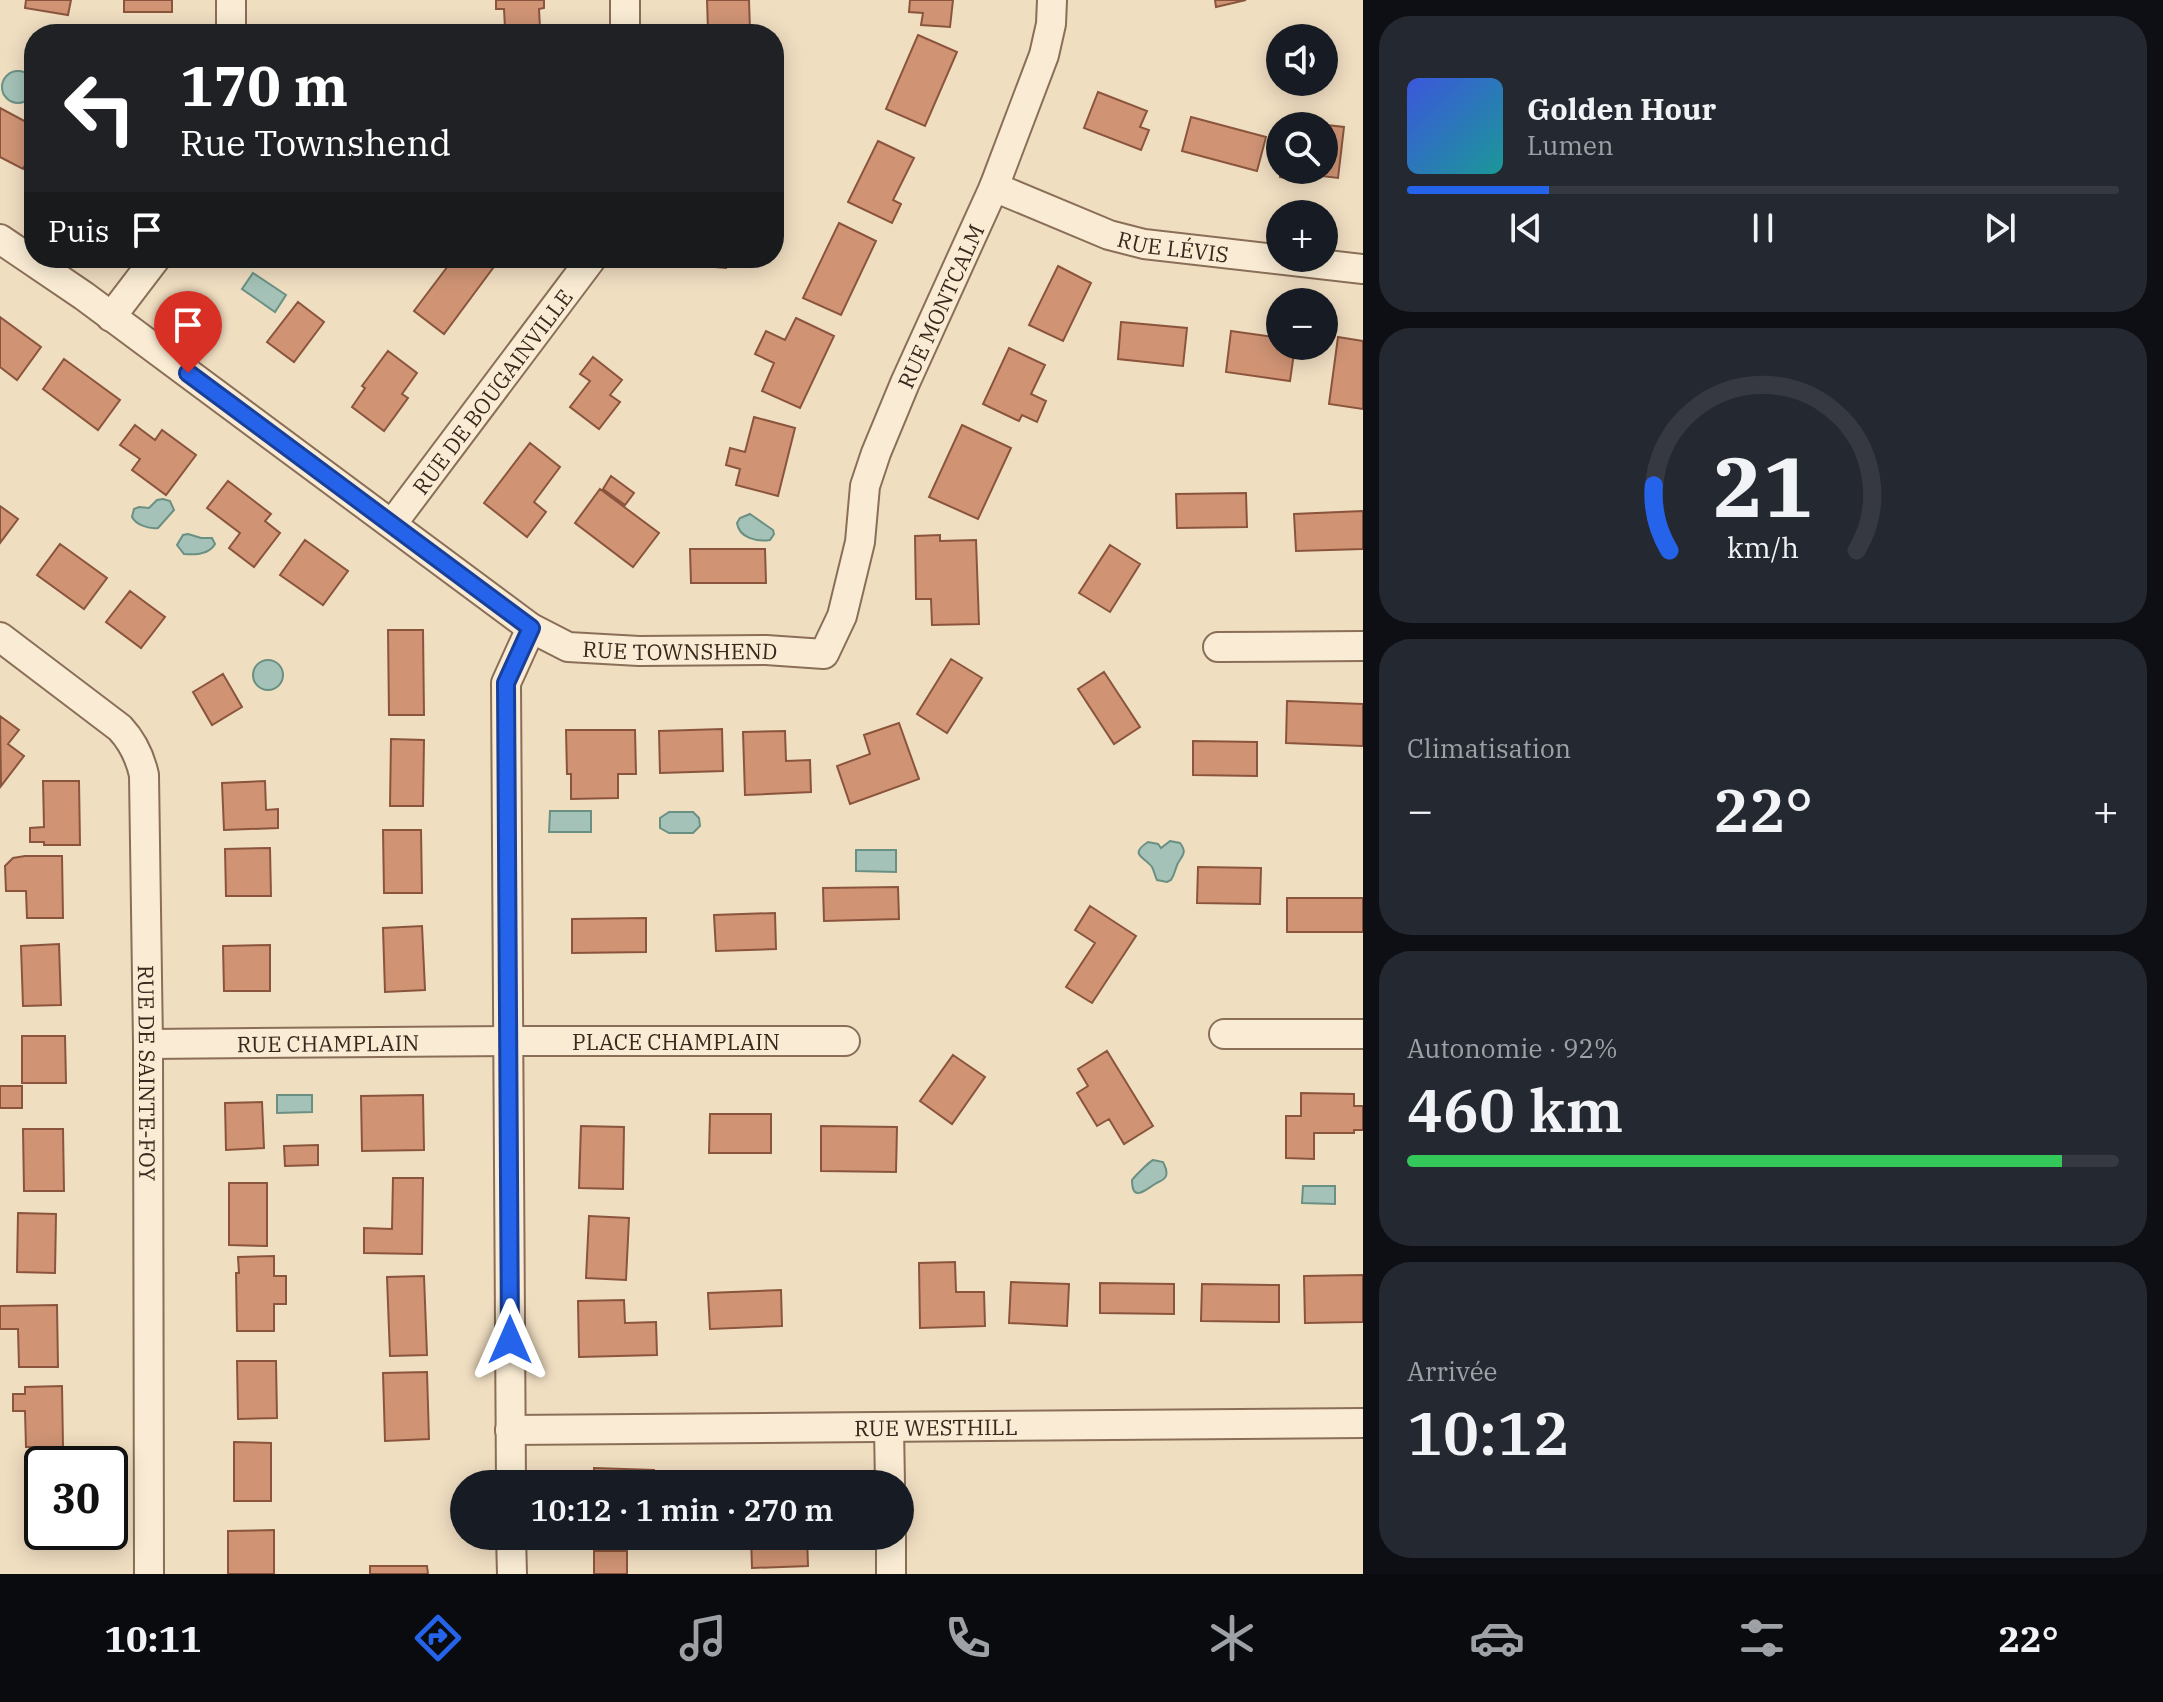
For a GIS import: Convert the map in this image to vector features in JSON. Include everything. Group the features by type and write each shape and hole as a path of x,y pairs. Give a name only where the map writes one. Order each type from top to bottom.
{"street":[{"path":"231,0 231,24"},
{"path":"625,0 625,24"},
{"name":"RUE MONTCALM","path":"842,616 860,542 865,486 876,453 994,187 1044,55 1051,24 1052,0"},
{"name":"RUE LÉVIS","path":"994,187 1109,235 1144,244 1363,269"},
{"name":"RUE TOWNSHEND","path":"0,239 24,255"},
{"name":"RUE TOWNSHEND","path":"43,268 531,628 568,647 639,651 766,650 824,654 842,616"},
{"path":"111,317 148,268"},
{"name":"RUE DE BOUGAINVILLE","path":"392,524 584,268"},
{"path":"511,1470 506,683 531,628"},
{"name":"RUE DE SAINTE-FOY","path":"0,637 128,736 139,755 144,775 149,1574"},
{"path":"1218,647 1363,646"},
{"path":"1224,1034 1363,1034"},
{"name":"PLACE CHAMPLAIN","path":"508,1041 845,1041"},
{"name":"RUE CHAMPLAIN","path":"148,1044 508,1041"},
{"name":"RUE WESTHILL","path":"510,1430 1363,1423"},
{"path":"889,1428 890,1470"},
{"path":"511,1550 512,1574"},
{"path":"891,1550 891,1574"}],"water":[{"path":"24,72 24,102 18,103 6,99 2,87 6,75"},
{"path":"253,273 286,295 275,312 242,289"},
{"path":"157,500 170,501 174,510 158,528 143,526 132,517 134,509 149,508"},
{"path":"750,514 773,530 770,540 754,539 741,532 737,523 740,518"},
{"path":"183,535 212,538 215,544 205,552 184,554 177,545"},
{"path":"268,660 279,664 283,675 279,686 268,690 257,686 253,675 257,664"},
{"path":"550,811 591,811 591,832 549,832"},
{"path":"669,812 693,812 699,818 700,826 693,833 669,833 660,828 660,818"},
{"path":"1170,841 1180,843 1184,853 1171,880 1157,880 1152,867 1140,856 1139,850 1148,842 1161,848"},
{"path":"856,850 896,850 896,872 856,871"},
{"path":"277,1095 312,1095 312,1112 277,1113"},
{"path":"1153,1160 1163,1162 1166,1176 1137,1193 1132,1180"},
{"path":"1303,1186 1335,1186 1335,1204 1302,1203"}],"building":[{"path":"26,0 71,0 68,15 25,8"},
{"path":"124,0 172,0 172,12 124,12"},
{"path":"496,0 544,0 544,8 539,9 540,24 505,24 504,9 496,9"},
{"path":"707,0 749,0 750,24 708,24"},
{"path":"910,0 953,0 950,27 921,25 923,13 909,12"},
{"path":"1215,0 1246,0 1216,7"},
{"path":"918,35 957,52 925,126 886,109"},
{"path":"1098,92 1147,111 1140,127 1149,130 1141,150 1084,128"},
{"path":"0,108 24,121 24,167 0,157"},
{"path":"1191,117 1266,137 1257,171 1182,151"},
{"path":"1338,126 1344,127 1338,178"},
{"path":"878,141 914,158 893,200 901,204 892,223 848,202"},
{"path":"839,223 876,241 841,315 803,298"},
{"path":"1058,266 1091,283 1063,341 1029,325"},
{"path":"446,268 493,268 444,334 414,311"},
{"path":"298,302 324,322 294,362 267,342"},
{"path":"0,317 41,347 17,380 0,367"},
{"path":"796,318 834,336 800,408 762,391 774,363 755,354 766,331 785,340"},
{"path":"1121,322 1187,328 1183,366 1118,359"},
{"path":"1231,331 1266,336 1266,360 1293,360 1290,381 1226,372"},
{"path":"1338,337 1363,341 1363,409 1329,404 1335,360 1338,360"},
{"path":"1009,348 1045,365 1031,394 1046,401 1037,422 1022,415 1019,421 983,404"},
{"path":"388,351 417,373 402,394 408,398 384,431 352,407 365,388 362,386"},
{"path":"593,357 622,380 610,395 620,402 599,429 570,407 590,381 580,374"},
{"path":"64,359 120,400 98,430 43,389"},
{"path":"754,417 795,428 778,496 736,485 740,469 726,465 730,448 745,452"},
{"path":"135,425 155,440 162,430 196,455 166,495 132,470 140,459 120,445"},
{"path":"962,425 1011,448 978,519 929,497"},
{"path":"530,443 560,467 534,502 546,512 527,537 484,503"},
{"path":"611,476 634,493 625,505 603,489"},
{"path":"228,481 271,514 265,521 280,533 254,567 229,548 240,533 207,508"},
{"path":"600,489 659,533 633,567 575,523"},
{"path":"1246,493 1247,527 1177,528 1176,494"},
{"path":"0,506 18,519 0,543"},
{"path":"1363,511 1363,549 1296,551 1294,514"},
{"path":"940,535 940,541 976,540 979,624 932,625 931,599 916,599 915,536"},
{"path":"305,540 348,571 323,605 280,575"},
{"path":"60,544 107,578 84,609 37,575"},
{"path":"1110,545 1140,564 1110,612 1079,593"},
{"path":"690,549 765,549 766,583 691,583"},
{"path":"130,591 165,617 141,648 106,622"},
{"path":"388,630 423,630 424,715 389,715"},
{"path":"951,659 982,678 947,733 917,714"},
{"path":"1104,672 1140,727 1114,744 1078,689"},
{"path":"223,674 242,707 212,725 193,692"},
{"path":"1287,701 1363,704 1363,746 1286,743"},
{"path":"0,716 19,730 8,744 24,756 1,786"},
{"path":"899,723 919,779 850,804 837,766 870,754 864,735"},
{"path":"722,729 723,771 660,773 659,731"},
{"path":"566,730 635,730 636,774 618,774 618,798 571,799"},
{"path":"785,731 786,761 810,760 811,792 745,795 743,732"},
{"path":"391,739 424,740 423,806 390,806"},
{"path":"1193,741 1257,742 1257,776 1193,775"},
{"path":"43,781 79,781 80,845 30,842 30,828 44,827"},
{"path":"265,781 266,810 278,809 278,828 224,830 222,783"},
{"path":"383,830 421,830 422,893 384,893"},
{"path":"270,848 271,896 226,896 225,849"},
{"path":"62,856 63,918 27,918 26,891 6,891 5,866 13,858"},
{"path":"1198,867 1261,868 1260,904 1197,903"},
{"path":"898,887 899,919 824,921 823,888"},
{"path":"1287,898 1363,898 1363,932 1287,932"},
{"path":"1090,906 1136,936 1092,1003 1066,987 1095,943 1075,930"},
{"path":"775,913 776,949 716,951 714,915"},
{"path":"646,918 646,952 572,953 572,919"},
{"path":"422,926 425,990 385,992 383,928"},
{"path":"59,944 61,1005 23,1006 21,946"},
{"path":"270,945 270,991 224,991 223,946"},
{"path":"22,1036 65,1036 66,1083 22,1083"},
{"path":"1107,1051 1153,1126 1124,1144 1109,1119 1097,1126 1077,1093 1088,1086 1078,1069"},
{"path":"953,1055 985,1077 952,1124 920,1101"},
{"path":"0,1086 22,1086 22,1108 0,1108"},
{"path":"1301,1093 1354,1094 1354,1106 1363,1106 1363,1130 1354,1130 1354,1133 1314,1133 1314,1159 1286,1158 1286,1116 1301,1116"},
{"path":"423,1095 424,1150 362,1151 361,1096"},
{"path":"262,1102 264,1148 226,1150 225,1103"},
{"path":"710,1114 771,1114 771,1153 709,1153"},
{"path":"581,1126 624,1127 623,1189 579,1188"},
{"path":"821,1126 897,1127 896,1172 821,1171"},
{"path":"23,1129 63,1129 64,1191 24,1191"},
{"path":"318,1145 318,1165 285,1166 284,1146"},
{"path":"393,1178 423,1178 422,1254 364,1253 364,1228 392,1229"},
{"path":"229,1183 267,1183 267,1246 229,1245"},
{"path":"18,1213 56,1214 55,1273 17,1272"},
{"path":"589,1216 629,1218 626,1280 586,1278"},
{"path":"274,1256 274,1276 286,1276 286,1304 274,1304 274,1331 237,1331 238,1257"},
{"path":"955,1262 956,1292 984,1292 985,1326 920,1328 919,1263"},
{"path":"1363,1275 1363,1322 1305,1323 1304,1276"},
{"path":"424,1276 427,1355 390,1356 387,1277"},
{"path":"1011,1282 1069,1284 1067,1326 1009,1323"},
{"path":"1100,1283 1174,1284 1174,1314 1100,1313"},
{"path":"1202,1284 1279,1285 1279,1322 1201,1321"},
{"path":"781,1290 782,1326 710,1329 708,1293"},
{"path":"624,1300 625,1323 656,1322 657,1355 579,1357 578,1301"},
{"path":"57,1305 58,1367 19,1367 18,1329 0,1329 0,1306"},
{"path":"237,1361 276,1361 277,1418 238,1419"},
{"path":"427,1372 429,1439 385,1441 383,1373"},
{"path":"62,1386 63,1446 26,1446 25,1411 13,1411 13,1394 25,1394 25,1387"},
{"path":"234,1442 271,1443 271,1501 234,1501"},
{"path":"594,1468 654,1470 594,1470"},
{"path":"274,1530 274,1574 228,1574 228,1531"},
{"path":"751,1550 807,1550 808,1566 752,1568"},
{"path":"594,1551 627,1551 627,1574 594,1574"},
{"path":"370,1566 427,1566 428,1574 370,1574"}],"route":[{"path":"188,373 531,628 506,683 510,1340"}]}
